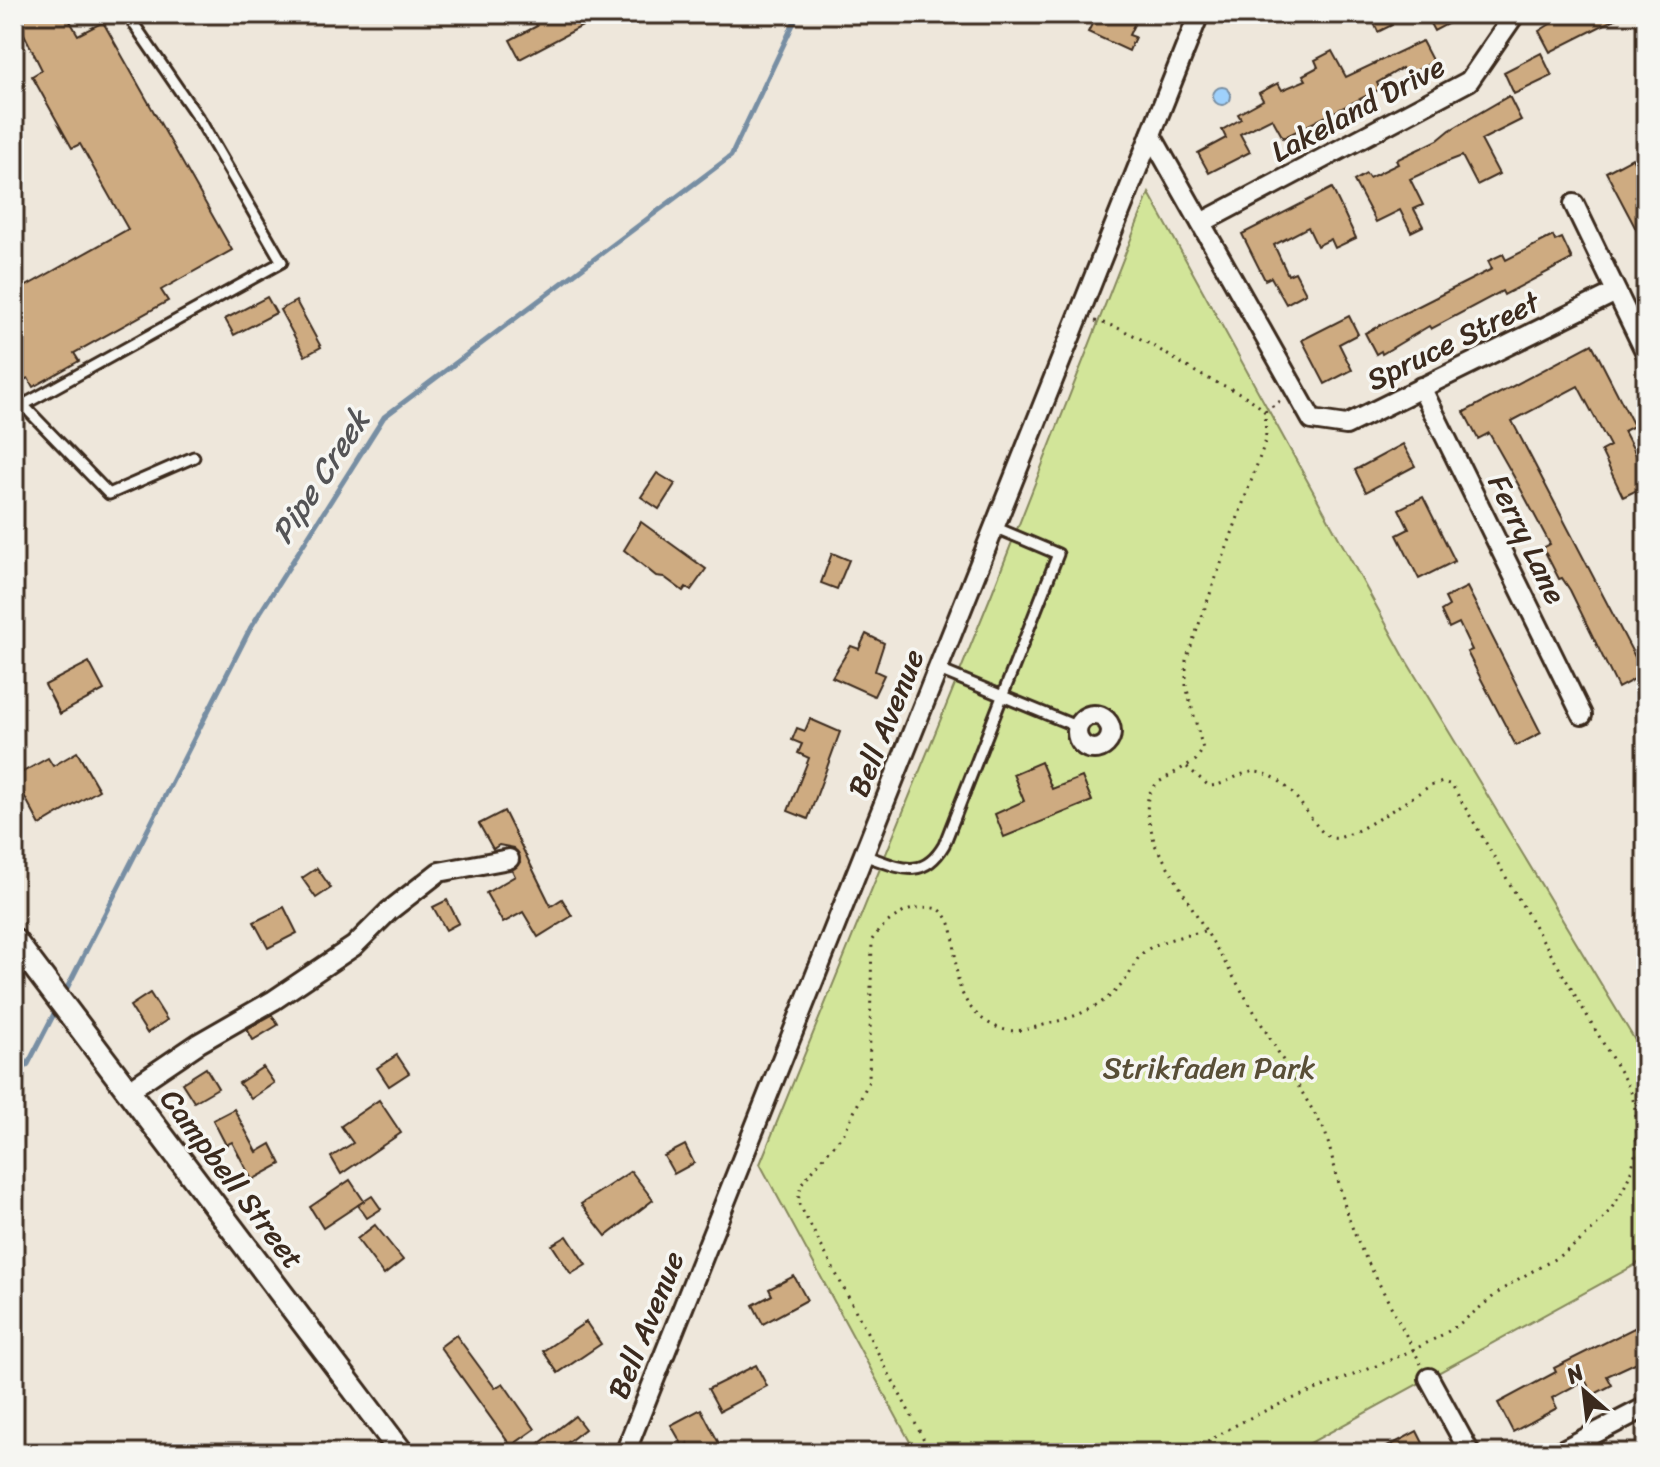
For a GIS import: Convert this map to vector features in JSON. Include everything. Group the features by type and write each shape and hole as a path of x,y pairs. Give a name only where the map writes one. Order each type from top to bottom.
{"street":[{"name":"Bell Avenue","path":"625,1453 1199,14"},
{"name":"Lakeland Drive","path":"1201,223 1469,81 1515,14"},
{"path":"1151,135 1201,223"},
{"path":"1574,204 1646,353"},
{"name":"Spruce Street","path":"1201,223 1312,420 1346,425 1616,292"},
{"name":"Ferry Lane","path":"1421,387 1582,715"},
{"path":"128,1091 354,946 389,911 439,872 509,859"},
{"name":"Campbell Street","path":"14,940 402,1453"},
{"path":"1429,1378 1470,1453"},
{"path":"1557,1453 1646,1407"}],"lane":[{"path":"23,405 282,262 201,122 127,14"},
{"path":"14,389 23,405 109,494 194,457"},
{"path":"863,855 912,870 935,859 1002,696 1058,554 994,527"},
{"path":"937,669 1078,727"}],"path":[{"path":"1078,317 1128,331 1194,371 1248,396 1265,412 1267,432 1263,450 1186,660 1186,686 1203,749 1187,767 1157,783 1146,804 1151,831 1164,863 1325,1131 1347,1214 1429,1378"},
{"path":"1187,767 1209,786 1253,772 1279,780 1296,794 1322,835 1332,839 1348,834 1430,786 1443,782 1452,785 1630,1089 1637,1116 1638,1149 1627,1185 1606,1213 1566,1251 1510,1284 1440,1336 1238,1425 1192,1453"},
{"path":"931,1453 798,1202 801,1184 844,1133 869,1081 872,940 882,926 906,912 924,907 940,910 952,928 954,965 963,997 982,1019 997,1028 1013,1032 1095,1009 1116,991 1145,951 1207,930"}],"green space":[{"name":"Strikfaden Park","path":"1149,193 1407,662 1639,1047 1646,1049 1646,1259 1292,1453 916,1453 760,1164 992,593"}],"water":[{"path":"1222,87 1231,96 1222,105 1213,96"}],"building":[{"path":"14,14 66,14 78,35 103,22 232,250 161,290 168,301 74,353 79,361 33,387 28,378 24,380 14,364 14,293 128,229 80,144 72,148 32,76 42,70"},
{"path":"530,14 605,14 520,59 510,40 537,26"},
{"path":"1097,14 1139,14 1129,35 1135,37 1129,51 1088,32"},
{"path":"1370,14 1387,14 1392,25 1378,32"},
{"path":"1425,14 1466,14 1434,31"},
{"path":"1566,14 1625,14 1550,52 1539,31"},
{"path":"1422,41 1433,62 1406,76 1402,68 1377,83 1380,89 1283,138 1272,118 1240,134 1250,152 1209,173 1198,153 1226,138 1222,130 1241,119 1238,114 1263,100 1259,93 1278,83 1282,90 1306,80 1303,75 1318,67 1315,60 1332,51 1346,77"},
{"path":"1541,53 1552,76 1514,94 1504,72"},
{"path":"1509,96 1521,120 1481,140 1499,174 1477,185 1462,156 1449,161 1410,179 1423,205 1414,209 1423,226 1411,232 1400,210 1376,222 1354,181 1366,174 1369,178 1398,164 1396,160 1438,140"},
{"path":"1632,158 1646,186 1646,248 1606,172"},
{"path":"1332,188 1356,238 1335,248 1331,239 1317,246 1308,227 1274,245 1288,275 1295,272 1306,293 1286,304 1271,277 1265,280 1242,234"},
{"path":"1553,236 1555,241 1562,238 1572,259 1504,295 1502,291 1431,329 1429,326 1382,354 1381,351 1376,354 1365,333 1492,269 1488,261 1503,254 1506,260"},
{"path":"267,297 276,313 234,335 225,319"},
{"path":"296,301 321,347 305,356 280,310"},
{"path":"1349,316 1358,334 1339,344 1352,370 1325,384 1302,340"},
{"path":"1592,344 1634,426 1624,431 1641,464 1646,462 1646,512 1635,491 1623,497 1601,451 1610,446 1578,386 1512,421 1644,674 1618,688 1570,590 1562,578 1559,579 1543,548 1550,544 1518,484 1489,433 1478,439 1464,412"},
{"path":"1403,444 1415,466 1366,492 1355,470"},
{"path":"657,473 675,484 659,509 641,497"},
{"path":"1423,497 1455,561 1419,579 1397,535 1409,529 1399,509"},
{"path":"641,522 706,569 691,590 686,587 683,591 664,577 656,576 624,550"},
{"path":"832,553 849,560 837,589 821,583"},
{"path":"1467,587 1541,733 1516,746 1467,652 1472,650 1459,623 1449,628 1441,611 1449,606 1445,598"},
{"path":"866,634 884,643 875,671 884,675 874,696 832,677 851,646 859,649"},
{"path":"89,662 104,690 60,714 45,685"},
{"path":"810,719 840,732 808,819 788,811 809,758 798,753 802,744 792,740 797,728 805,731"},
{"path":"77,752 99,790 40,825 14,777 48,758 53,766"},
{"path":"1041,762 1052,789 1082,777 1092,801 1004,837 995,814 1024,801 1013,774"},
{"path":"504,811 551,906 562,899 572,916 538,937 523,912 503,923 486,893 515,876 512,870 520,862 514,848 499,845 493,849 479,824"},
{"path":"317,868 331,888 316,898 302,878"},
{"path":"447,900 459,923 446,930 433,907"},
{"path":"284,907 297,933 268,948 254,922"},
{"path":"150,993 167,1020 147,1033 130,1006"},
{"path":"272,1015 278,1025 253,1040 247,1029"},
{"path":"397,1055 409,1073 389,1086 377,1068"},
{"path":"263,1067 274,1083 251,1099 239,1083"},
{"path":"206,1068 218,1088 194,1102 182,1083"},
{"path":"379,1100 401,1133 341,1174 331,1157 353,1143 341,1126"},
{"path":"234,1109 257,1152 271,1144 281,1164 252,1180 232,1142 226,1145 213,1120"},
{"path":"685,1145 694,1163 674,1174 664,1156"},
{"path":"631,1171 653,1200 606,1236 581,1204"},
{"path":"350,1180 364,1201 323,1228 310,1207"},
{"path":"372,1196 381,1209 367,1218 358,1205"},
{"path":"375,1225 403,1260 384,1275 357,1239"},
{"path":"567,1236 586,1265 571,1274 552,1245"},
{"path":"794,1276 807,1300 763,1324 753,1305 772,1295 769,1289"},
{"path":"586,1322 601,1344 558,1373 543,1351"},
{"path":"1646,1322 1646,1358 1607,1376 1612,1385 1593,1395 1585,1380 1552,1398 1557,1408 1513,1432 1498,1403 1556,1372 1554,1368"},
{"path":"456,1335 495,1388 503,1383 535,1429 511,1446 440,1347"},
{"path":"756,1365 767,1386 720,1411 708,1389"},
{"path":"701,1409 724,1453 693,1453 688,1443 683,1446 671,1425"},
{"path":"575,1416 585,1429 554,1453 527,1453"},
{"path":"1417,1431 1428,1453 1376,1453"}],"waterway":[{"name":"Pipe Creek","path":"63,996 251,627 384,417 731,156 798,14"},
{"name":"Pipe Creek","path":"14,1079 28,1064 57,1008"}]}
